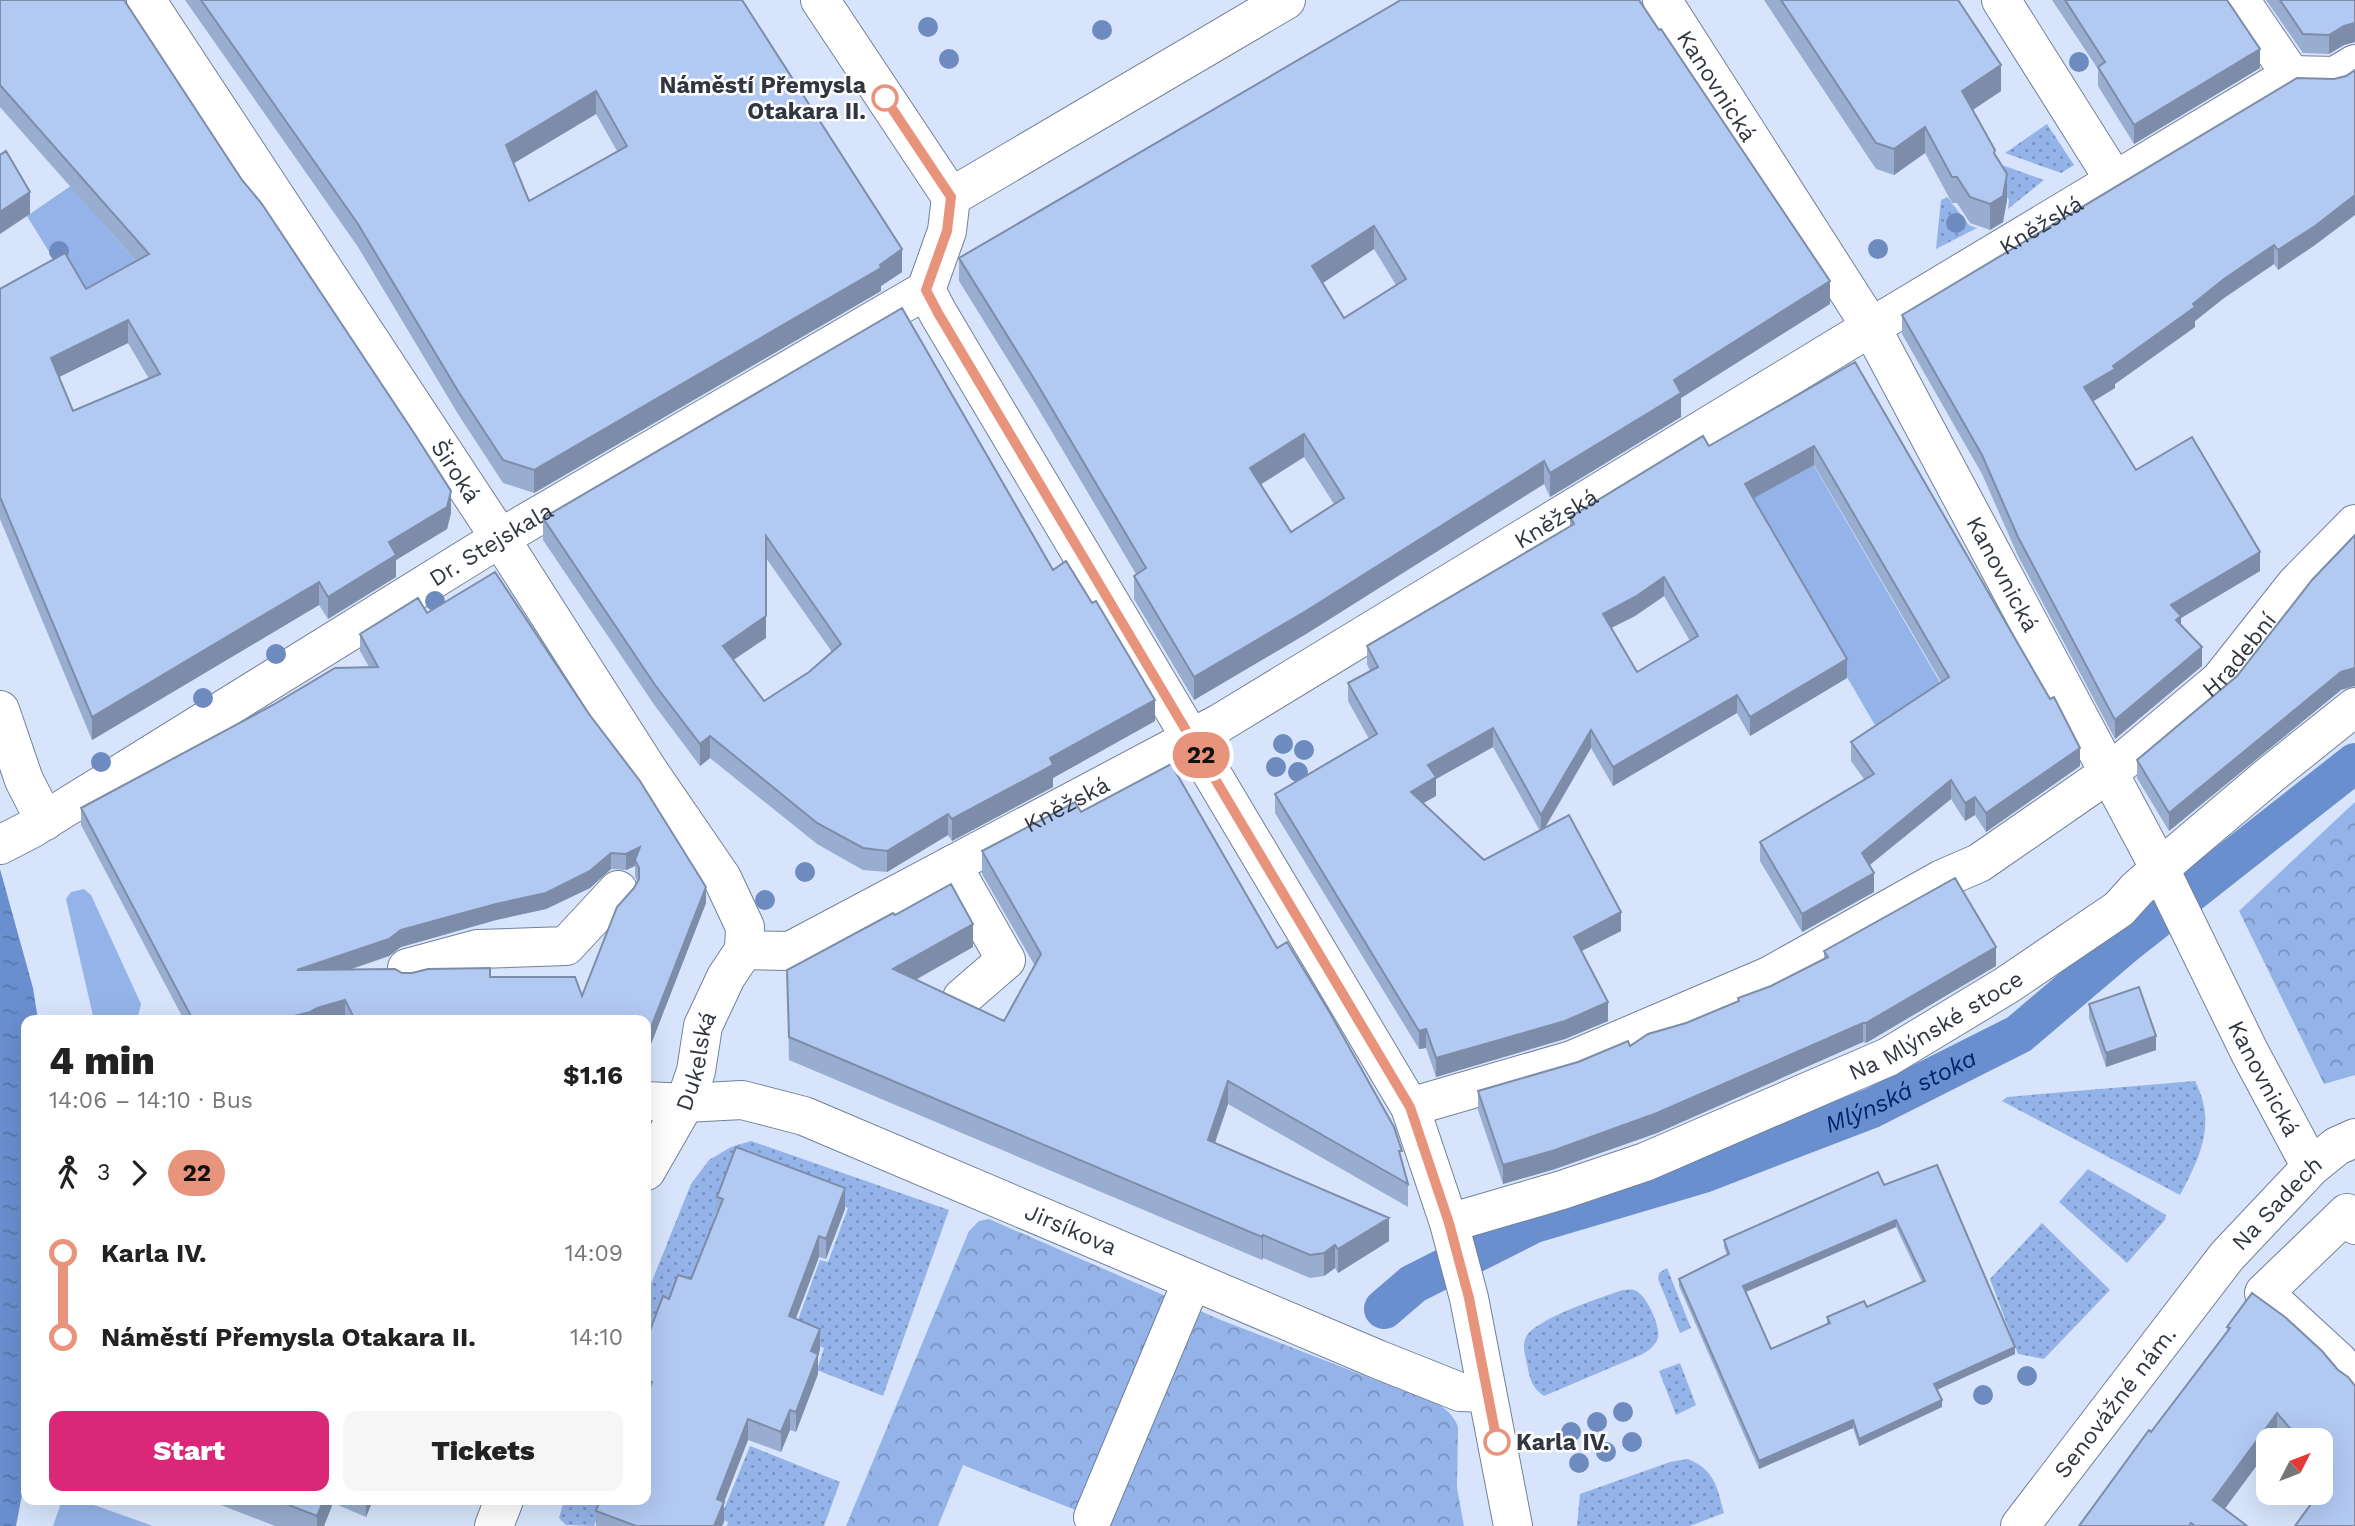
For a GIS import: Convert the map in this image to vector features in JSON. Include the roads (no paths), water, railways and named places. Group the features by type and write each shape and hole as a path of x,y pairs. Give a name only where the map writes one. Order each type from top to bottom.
{"street":[{"name":"Široká","path":"146,0 500,538 648,770 683,843 722,877 745,927 744,950"},
{"path":"820,0 951,197 947,231 926,290 1410,1107 1468,1295 1513,1526"},
{"path":"951,197 1286,0"},
{"name":"Kanovnická","path":"1662,0 1871,327 2166,880 2250,1053 2311,1167"},
{"path":"2001,0 2115,181"},
{"path":"2240,0 2291,75 2335,76 2355,64"},
{"name":"Kněžská","path":"744,950 789,951 1191,739 2291,75"},
{"name":"Dr. Stejskala","path":"0,845 54,815 500,538 926,290"},
{"name":"Hradební","path":"1410,1107 1572,1060 1769,976 1942,879 1979,863 2109,773 2220,680 2297,584 2355,524"},
{"name":"Na Mlýnské stoce","path":"1451,1233 1562,1190 1645,1162 1888,1057 2007,985 2119,909 2137,889 2166,880 2270,775 2355,707"},
{"path":"0,710 24,780 54,815"},
{"path":"952,865 1006,960 962,998"},
{"path":"407,968 477,948 566,946 618,890"},
{"name":"Dukelská","path":"651,1162 685,1103 696,1072 703,1026 726,977 744,950"},
{"name":"Jirsíkova","path":"651,1101 685,1103 742,1100 804,1116 1377,1359 1460,1392 1487,1392"},
{"name":"Na Sadech","path":"2208,1280 2235,1247 2311,1167 2337,1146 2355,1138"},
{"path":"2355,1225 2347,1213 2264,1293 2338,1361 2355,1381"},
{"name":"Senovážné nám.","path":"2020,1526 2208,1280"},
{"path":"1093,1517 1192,1281"},
{"path":"494,1526 502,1505"}],"water":[{"path":"0,869 33,988 37,1015 21,1015 21,1500 16,1526 0,1526"}],"waterway":[{"name":"Mlýnská stoka","path":"1384,1309 1413,1284 1534,1223 1703,1173 1872,1108 2019,1034 2126,943 2355,763"}],"place":[{"name":"Náměstí Přemysla Otakara II.","path":"885,98"},
{"name":"Karla IV.","path":"1497,1442"}]}
